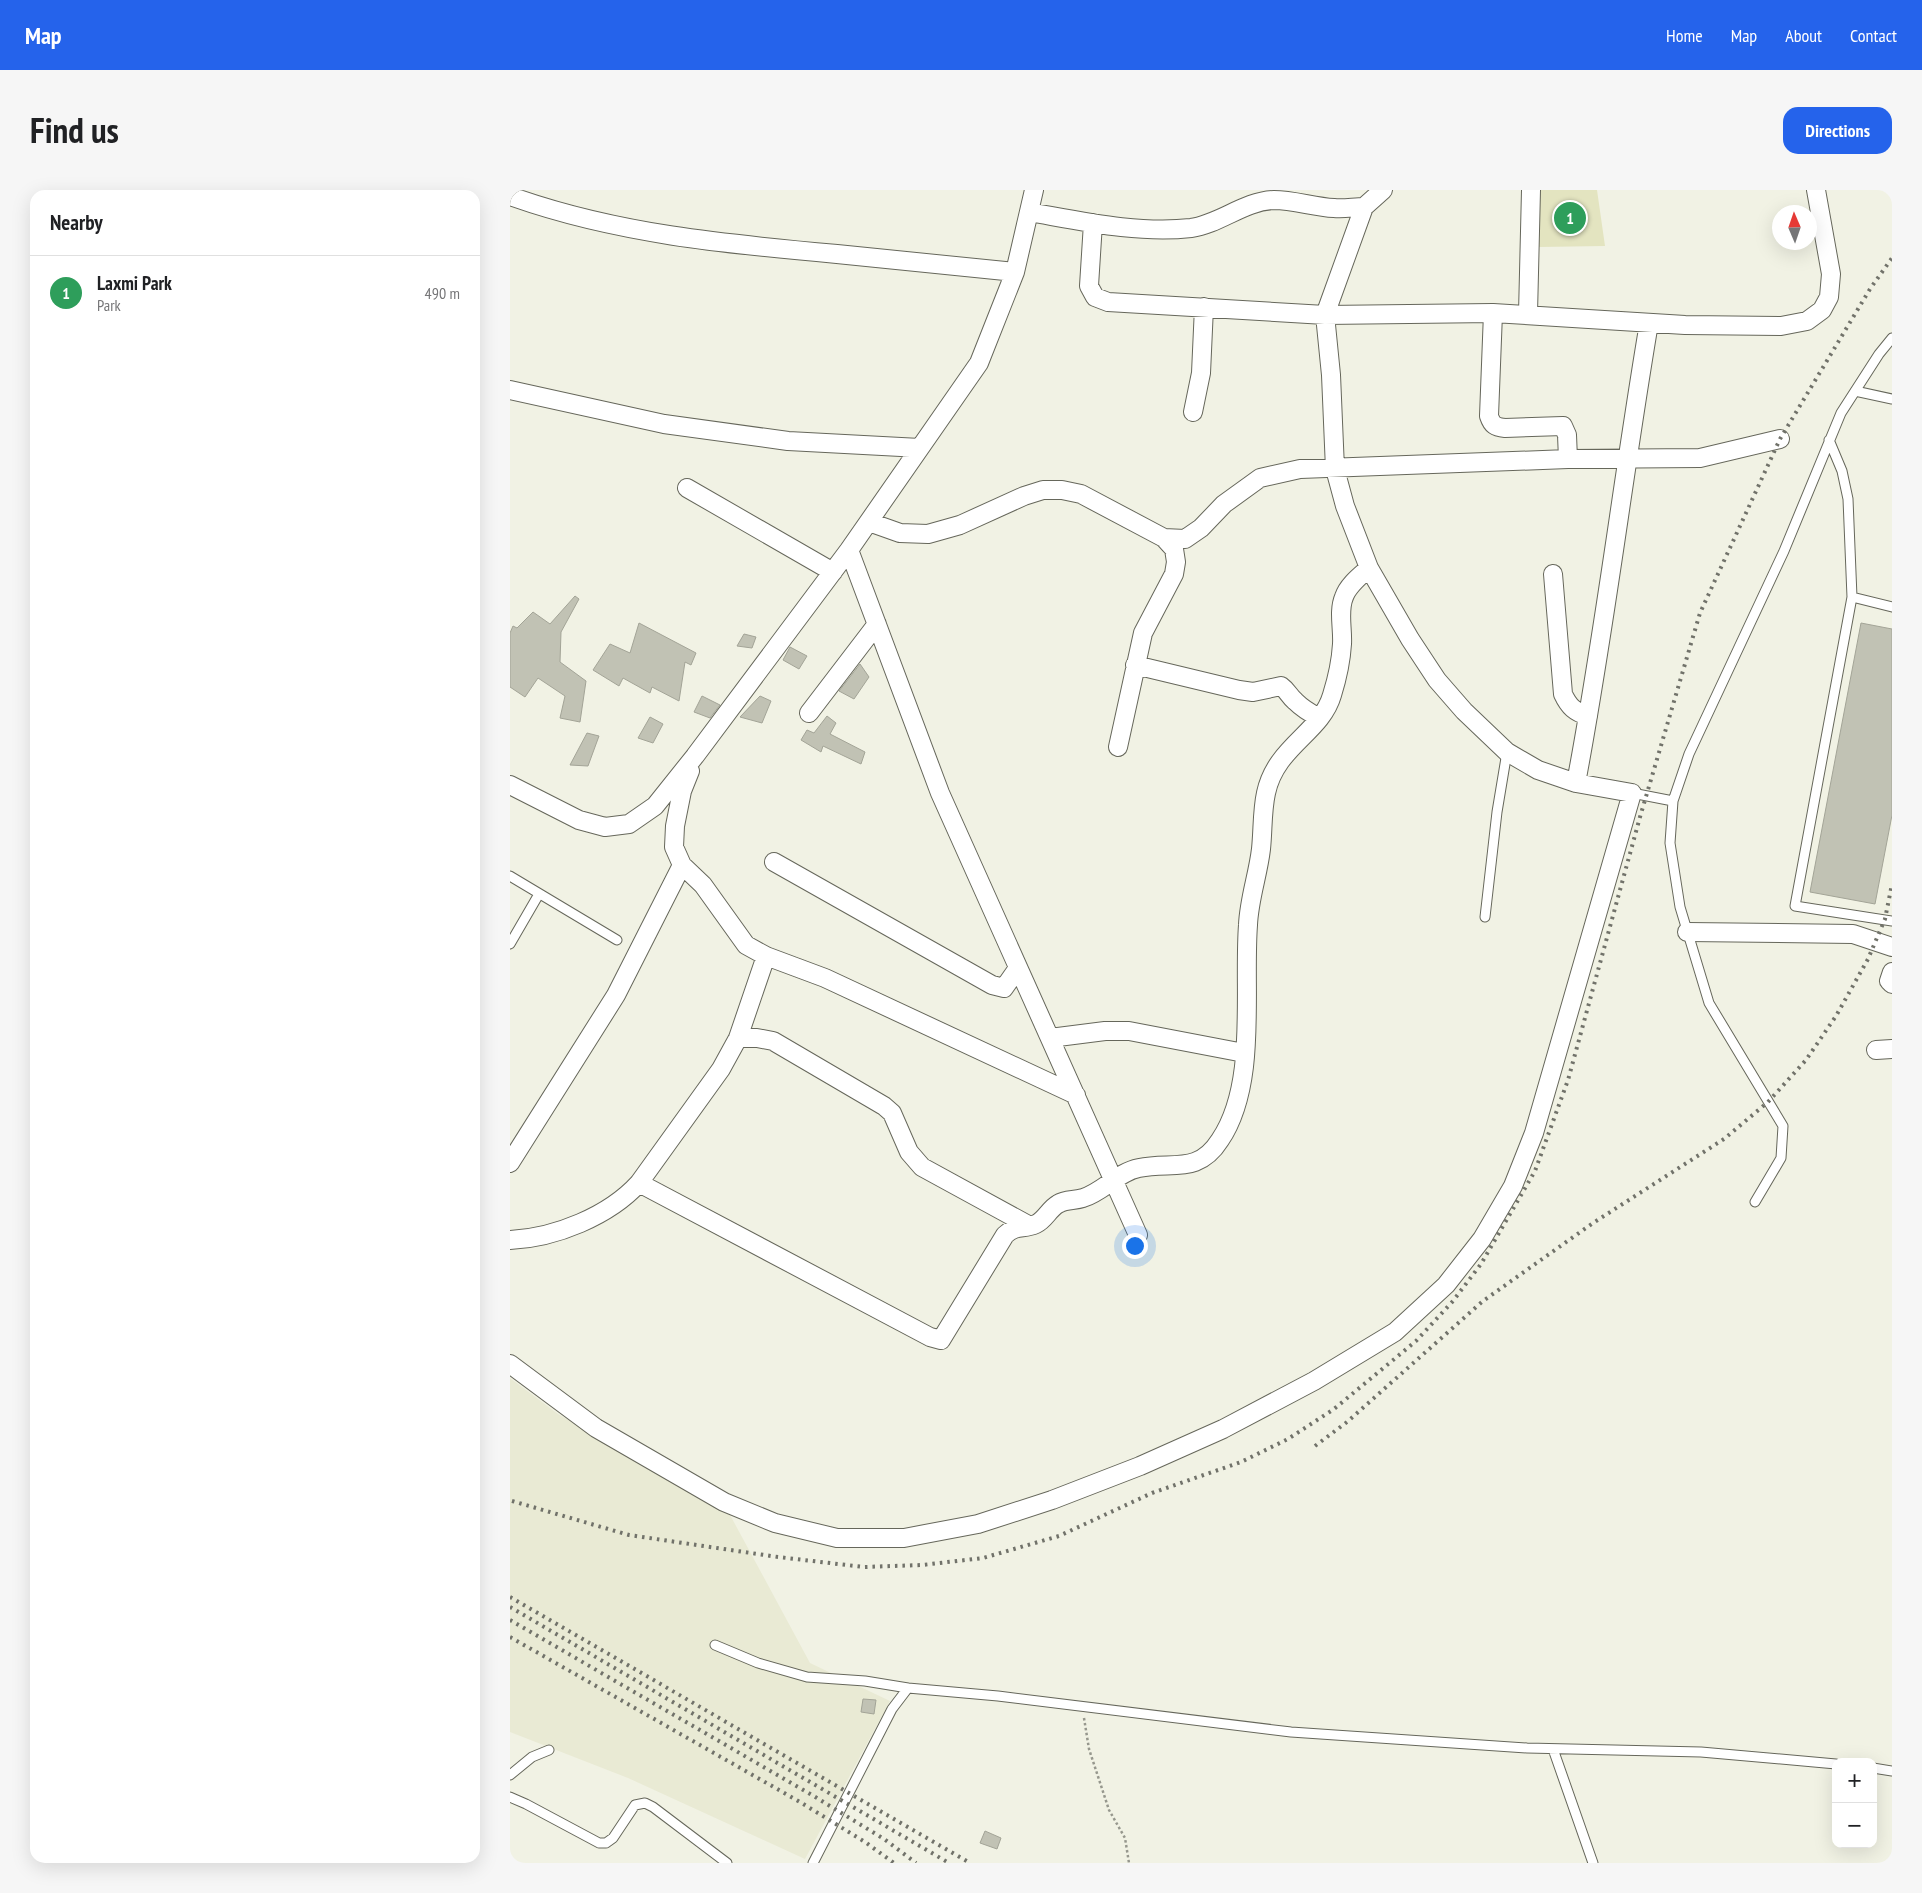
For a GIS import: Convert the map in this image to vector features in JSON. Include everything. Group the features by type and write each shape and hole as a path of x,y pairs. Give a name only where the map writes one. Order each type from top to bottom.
{"street":[{"path":"510,785 580,820 605,827 628,824 655,806 696,756 833,572 980,363 1015,272 1034,190"},
{"path":"510,1364 596,1428 724,1502 775,1523 837,1538 904,1538 978,1524 1052,1500 1223,1429 1314,1381 1395,1332 1446,1285 1482,1239 1513,1186 1534,1133 1632,793 1576,783 1538,770 1507,752 1464,711 1437,680 1410,639 1369,568 1345,506 1335,469 1331,375 1325,315 1364,207 1383,190"},
{"path":"1528,314 1531,190"},
{"path":"1093,223 1089,286 1095,298 1108,302 1325,315 1493,313 1649,323 1780,326 1807,321 1822,310 1829,297 1830,274 1816,190"},
{"path":"510,196 555,212 644,232 736,245 1015,272"},
{"path":"1029,212 1093,223 1160,229 1192,228 1220,220 1246,207 1272,200 1334,208 1364,207"},
{"path":"1193,412 1201,373 1204,307"},
{"path":"1493,313 1489,416 1491,423 1496,427 1505,428 1563,426 1567,435 1568,460"},
{"path":"1576,783 1612,575 1626,458 1649,323"},
{"path":"510,390 664,424 788,441 920,448"},
{"path":"1164,538 1185,539 1201,528 1224,504 1260,478 1300,469 1626,458 1700,458 1780,439"},
{"path":"687,488 833,572"},
{"path":"869,522 900,533 928,534 960,525 1024,496 1043,490 1062,490 1081,494 1164,538 1174,549 1176,562 1174,574 1143,633 1118,747"},
{"path":"849,550 940,793 1138,1235"},
{"path":"639,1183 936,1340 941,1340 946,1335 1005,1235 1012,1228 1038,1223 1055,1205 1064,1200 1082,1198 1139,1168 1184,1165 1198,1162 1209,1154 1221,1140 1229,1123 1239,1092 1244,1053 1247,926 1250,900 1261,850 1266,793 1274,767 1318,718 1332,698 1342,647 1341,612 1343,598 1350,587 1369,568"},
{"path":"1553,574 1560,681 1563,694 1569,706 1577,713 1588,716"},
{"path":"809,713 877,624"},
{"path":"1135,664 1239,690 1253,692 1281,686 1288,691 1303,709 1318,718"},
{"path":"696,756 682,791 675,826 674,847 682,865 709,892 746,945 766,956 825,978 907,1018 1076,1095"},
{"path":"774,862 992,986 1004,988 1018,968"},
{"path":"510,1163 616,995 682,865"},
{"path":"1687,932 1853,934 1892,947"},
{"path":"510,1240 542,1235 604,1213 627,1197 721,1069 738,1038 766,956"},
{"path":"1892,972 1889,981 1892,984"},
{"path":"1050,1038 1105,1031 1130,1031 1244,1053"},
{"path":"738,1038 757,1038 773,1041 884,1106 892,1113 909,1152 922,1167 1030,1226"}],"lane":[{"path":"1755,1202 1781,1158 1783,1126 1709,1003 1680,907 1670,843 1673,801 1689,754 1784,551 1840,413 1892,338"},
{"path":"1854,391 1892,399"},
{"path":"1829,440 1842,471 1848,499 1852,597 1795,906 1892,921"},
{"path":"1852,597 1892,607"},
{"path":"1485,917 1497,812 1507,752"},
{"path":"1632,793 1673,801"},
{"path":"510,876 617,940"},
{"path":"510,944 539,894"},
{"path":"715,1646 758,1663 807,1677 865,1681 908,1688 998,1696 1291,1732 1553,1749 1701,1752 1832,1764"},
{"path":"813,1863 892,1709 908,1688"},
{"path":"1553,1749 1593,1863"},
{"path":"510,1775 532,1757 549,1750"},
{"path":"1877,1769 1892,1771"},
{"path":"510,1797 599,1843 606,1844 613,1838 635,1805 645,1803 727,1863"}],"path":[{"path":"1081,1707 1089,1749 1109,1810 1125,1838 1130,1863"}],"shaded area":[{"path":"1540,190 1597,190 1605,246 1539,247"},
{"path":"510,1378 558,1414 729,1513 810,1663 890,1701 805,1859 628,1778 510,1732"}],"building":[{"path":"575,596 579,599 561,632 560,662 586,681 580,722 560,718 565,696 538,678 525,697 510,687 510,633 513,626 517,628 533,612 550,624"},
{"path":"639,623 696,653 691,665 685,662 679,701 652,687 650,693 623,678 619,686 593,670 610,644 630,653"},
{"path":"1861,623 1892,629 1892,815 1875,904 1810,892"},
{"path":"744,634 756,637 752,648 737,646"},
{"path":"790,647 807,656 799,669 783,660"},
{"path":"860,664 869,677 854,699 839,691"},
{"path":"702,696 720,705 710,718 694,712"},
{"path":"760,696 771,701 762,723 740,717"},
{"path":"827,716 836,723 830,734 865,752 861,764 823,746 821,752 801,740 807,730 814,733"},
{"path":"650,717 663,724 653,743 638,738"},
{"path":"587,733 599,736 588,766 570,765"},
{"path":"863,1699 876,1700 874,1714 861,1712"},
{"path":"985,1831 1001,1838 997,1849 980,1843"}],"railway":[{"path":"512,1501 629,1535 778,1557 864,1567 922,1565 983,1558 1059,1536 1152,1493 1241,1462 1288,1439 1334,1409 1416,1341 1453,1301 1481,1264 1535,1171 1568,1080 1640,817 1700,613 1780,439 1870,289 1892,258"},
{"path":"1315,1446 1347,1422 1483,1301 1593,1223 1724,1139 1768,1102 1806,1060 1836,1016 1868,959 1885,919 1892,884"},
{"path":"510,1597 970,1863"},
{"path":"510,1607 949,1863"},
{"path":"510,1620 812,1795 884,1839 916,1863"},
{"path":"510,1637 800,1802 865,1842 894,1863"}],"place":[{"name":"Laxmi Park","path":"1570,218"}]}
